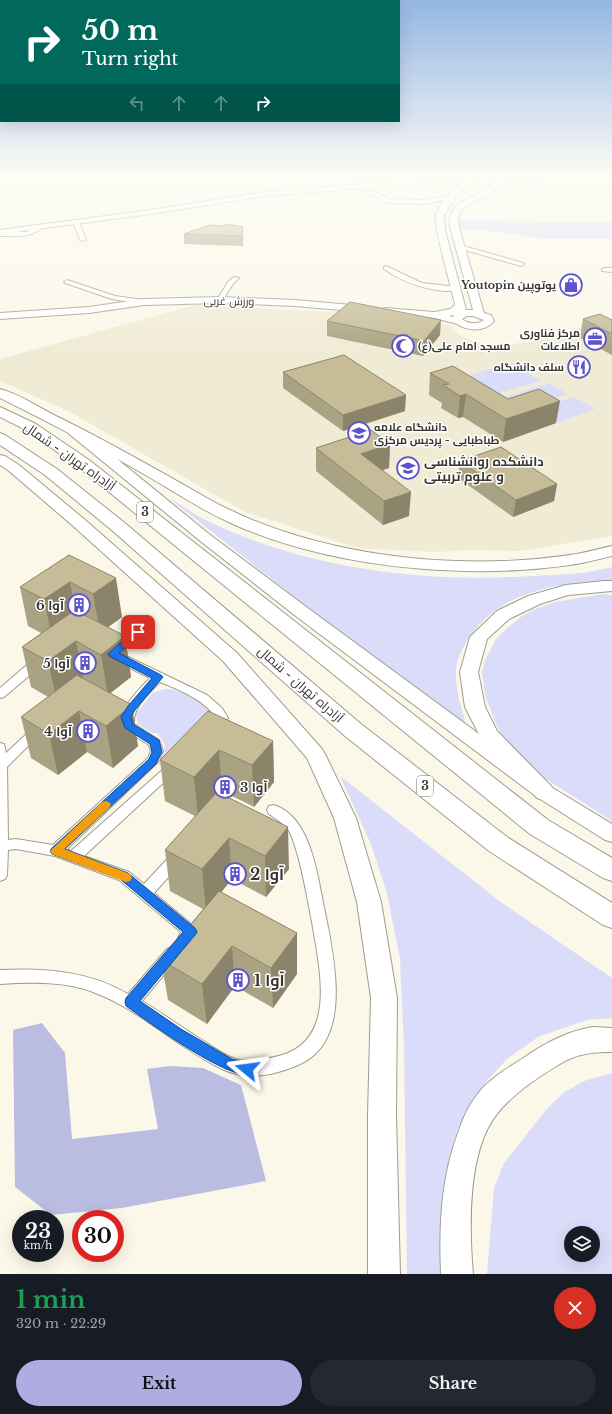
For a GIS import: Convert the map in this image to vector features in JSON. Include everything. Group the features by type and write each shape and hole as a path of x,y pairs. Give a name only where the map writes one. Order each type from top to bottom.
{"highway":[{"path":"0,393 68,426 224,513 251,526 298,542 381,558 433,564 501,566 556,562 612,551"},
{"name":"آزادراه تهران - شمال","path":"0,411 31,426 83,463 538,827 612,871"},
{"name":"آزادراه تهران - شمال","path":"0,438 51,472 120,528 353,730 498,844 612,917"},
{"path":"0,459 14,468 78,522 230,657 315,754 345,818 369,902 384,998 382,1115 384,1274"},
{"path":"544,792 489,735 475,707 469,672 479,637 503,615 534,600 566,590 612,586"},
{"path":"457,1274 455,1224 458,1193 471,1135 485,1106 507,1086 534,1066 563,1049 590,1040 612,1040"}],"main road":[{"path":"442,235 457,289 460,313 465,325 475,326 488,323 489,319 479,314 457,235"},
{"path":"434,315 453,312 460,313"},
{"path":"68,426 210,542 544,792 612,834"}],"street":[{"path":"81,235 83,240"},
{"path":"460,247 521,264"},
{"path":"386,268 401,278 417,285 442,289 457,289"},
{"path":"604,270 612,270"},
{"path":"220,300 230,283 236,278"},
{"path":"67,282 114,298 144,302"},
{"name":"ورزش غربی","path":"0,316 89,310 144,302 220,300 295,303 434,315 460,313"},
{"path":"138,632 112,654 191,692 218,711 222,718 206,738"},
{"path":"0,694 46,655"},
{"path":"56,851 153,761 157,752 155,742 128,726 126,717 131,708 158,677"},
{"path":"1,765 46,722"},
{"path":"0,747 0,875"},
{"path":"73,857 183,759"},
{"path":"0,977 43,976 78,982 102,989 131,1002 176,1034 216,1057 229,1064 247,1069 267,1067 289,1061 303,1054 316,1042 327,1017 327,980 315,897 307,861 294,826 274,810"},
{"path":"1,846 16,844 56,851 124,876 191,932 131,1002"},
{"path":"145,893 186,848"}],"shaded area":[{"path":"521,235 612,235 612,239 544,239"},
{"name":"دانشگاه علامه طباطبایی - پردیس مرکزی","path":"195,305 368,314 433,321 451,326 461,336 477,343 497,345 533,342 612,318 612,536 520,551 473,550 434,552 357,548 245,512 68,411 0,381 0,359"},
{"path":"511,363 541,381 487,397 458,379"},
{"path":"549,383 568,394 513,413 494,401"},
{"path":"574,397 595,409 559,422 538,409"},
{"path":"170,499 205,520 248,538 286,551 326,562 408,574 490,578 572,574 612,567 612,581 572,584 532,592 497,609 482,622 465,644 457,663 457,687 466,725 329,624"},
{"path":"603,594 612,595 612,821 529,767 504,738 496,724 485,695 482,672 485,660 496,639 522,616 533,610 555,602"},
{"path":"164,689 171,689 184,693 211,711 209,725 179,758 157,766 162,761 165,745 157,733 152,733 138,724 136,714 152,693"},
{"path":"340,776 502,903 612,978 612,1018 587,1020 538,1037 507,1059 485,1083 457,1130 450,1158 445,1189 443,1274 407,1274 404,1046 400,959 387,893 371,844"},
{"path":"42,1023 65,1053 72,1139 158,1129 147,1069 170,1066 203,1068 241,1085 266,1181 122,1208 72,1210 72,1213 64,1214 64,1210 45,1210 15,1187 13,1030"},
{"path":"612,1073 612,1274 487,1274 494,1188 504,1163 546,1110 563,1093 584,1081"}],"building":[{"path":"350,302 441,320 424,341 327,321"},
{"path":"600,314 612,320 612,334 583,319"},
{"path":"344,355 406,395 343,415 283,372"},
{"path":"453,366 508,399 539,389 560,401 506,419 466,394 460,396 443,385 449,384 430,373"},
{"path":"371,430 390,444 361,454 411,492 384,501 316,448"},
{"path":"501,447 557,484 516,500 460,461"},
{"path":"69,555 116,578 93,594 70,582 44,599 20,587"},
{"path":"75,610 125,636 101,655 76,641 48,661 22,647"},
{"path":"77,675 132,705 106,726 79,711 49,734 21,717"},
{"path":"208,711 273,741 252,765 219,750 194,777 160,760"},
{"path":"217,792 288,827 265,856 229,838 202,869 165,850"},
{"path":"219,891 297,933 271,968 232,946 202,984 161,960"}],"slow traffic":[{"path":"106,805 56,851 126,878"}],"place":[{"name":"Youtopin یوتوپین","path":"571,285"},
{"name":"مرکز فناوری اطلاعات","path":"595,339"},
{"name":"مسجد امام علی(ع)","path":"403,346"},
{"name":"سلف دانشگاه","path":"579,367"},
{"name":"دانشگاه علامه طباطبایی - پردیس مرکزی","path":"359,433"},
{"name":"دانشکده روانشناسی و علوم تربیتی","path":"408,468"},
{"name":"آوا 6","path":"79,605"},
{"name":"آوا 5","path":"85,663"},
{"name":"آوا 4","path":"88,731"},
{"name":"آوا 3","path":"225,787"},
{"name":"آوا 2","path":"235,874"},
{"name":"آوا 1","path":"238,980"}],"route":[{"path":"138,632 112,654 158,677 142,694 126,717 128,726 155,742 157,752 153,761 56,851 124,876 191,932 131,1002 176,1034 229,1064 247,1069"}]}
